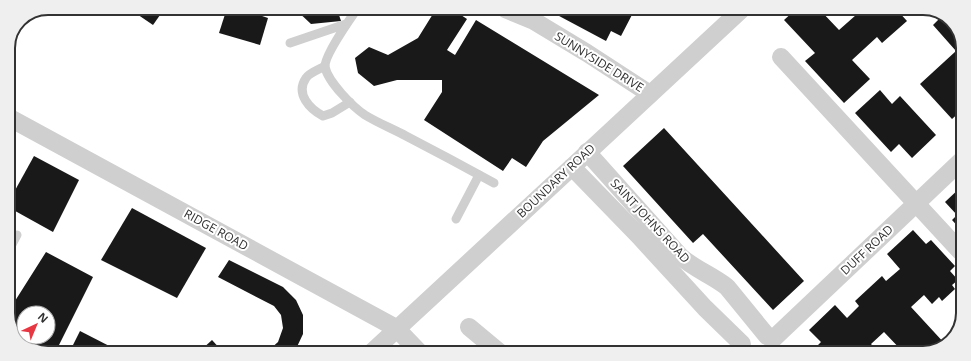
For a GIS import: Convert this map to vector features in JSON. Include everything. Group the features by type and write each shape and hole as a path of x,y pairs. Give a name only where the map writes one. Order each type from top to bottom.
{"street":[{"name":"SUNNYSIDE DRIVE","path":"520,15 534,21 618,72 650,94"},
{"name":"BOUNDARY ROAD","path":"383,346 396,328 736,15"},
{"path":"781,57 956,246"},
{"name":"RIDGE ROAD","path":"15,121 396,328 413,346"},
{"name":"SAINT JOHNS ROAD","path":"587,152 687,263 727,286 772,343"},
{"name":"DUFF ROAD","path":"772,343 956,166"},
{"name":"SAINT JOHNS ROAD","path":"572,167 638,235 739,346"},
{"path":"469,327 492,346"},
{"path":"742,346 747,339 760,335 772,343"}],"lane":[{"path":"353,15 326,58 325,66 336,87 365,115 494,183"},
{"path":"290,43 346,24"},
{"path":"325,66 307,77 304,82 304,98 309,106 323,116 332,113 350,102"},
{"path":"456,219 479,175"},
{"path":"15,239 17,235"}],"building":[{"path":"138,15 160,15 153,25"},
{"path":"225,15 259,15 268,18 260,45 219,33"},
{"path":"301,15 339,15 341,21 311,24"},
{"path":"432,15 461,15 467,19 447,50 455,55 476,20 599,95 543,141 526,167 512,158 503,171 424,120 442,92 442,80 397,80 374,86 358,73 355,58 369,47 388,55 418,38"},
{"path":"557,15 632,15 621,36 611,31 606,41"},
{"path":"790,15 825,15 839,30 856,15 902,15 907,21 882,43 877,37 852,60 870,79 844,103 805,61 815,53 784,20"},
{"path":"938,20 945,23 954,37 956,51 933,25"},
{"path":"956,51 956,115 952,119 920,84"},
{"path":"880,90 892,104 900,96 936,135 912,158 899,144 891,152 855,113"},
{"path":"664,128 804,281 773,310 703,234 693,243 623,166"},
{"path":"34,156 79,180 53,232 15,211 15,190"},
{"path":"956,192 956,214 945,202"},
{"path":"132,208 206,248 177,298 101,260"},
{"path":"956,216 956,224 952,220"},
{"path":"913,230 926,244 931,240 955,266 950,271 956,278 956,282 952,285 955,289 942,301 939,297 932,304 924,295 911,307 942,340 938,343 927,346 897,346 884,332 871,344 873,346 817,346 821,342 809,330 835,305 847,318 859,306 855,301 882,276 886,281 900,269 887,254"},
{"path":"46,252 93,277 58,346 40,345 56,345 56,305 16,305 16,319 15,315 15,301"},
{"path":"229,260 283,287 296,300 303,315 303,334 297,346 274,346 278,342 283,328 281,315 274,306 218,277"},
{"path":"80,331 109,346 72,346"},
{"path":"212,340 217,346 205,346"}]}
